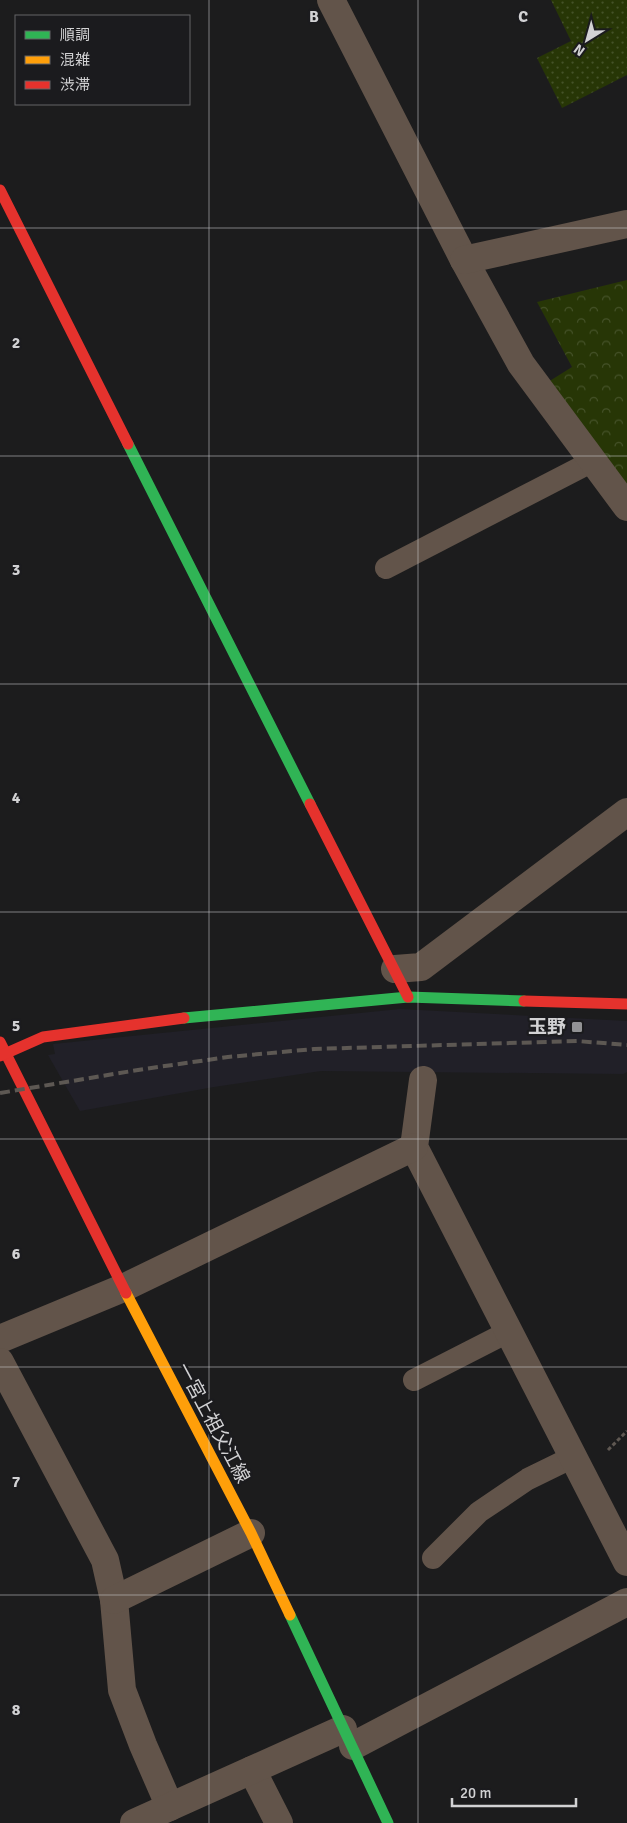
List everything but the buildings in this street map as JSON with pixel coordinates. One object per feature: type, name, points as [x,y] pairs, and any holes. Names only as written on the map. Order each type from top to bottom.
[{"type":"street","points":[[331,0],[464,260],[521,364],[627,507]]},
{"type":"street","points":[[0,190],[408,997]]},
{"type":"street","points":[[464,260],[627,224]]},
{"type":"street","points":[[395,970],[421,967],[627,812]]},
{"type":"street","points":[[3,1055],[43,1037],[138,1024],[311,1005],[408,997],[627,1004]]},
{"type":"street","name":"一宮上祖父江線","points":[[0,1042],[3,1055],[251,1533],[388,1823]]},
{"type":"street","points":[[423,1080],[414,1146],[573,1457],[620,1530],[627,1562]]},
{"type":"street","points":[[0,1339],[123,1288],[414,1146]]},
{"type":"street","points":[[0,1362],[105,1560],[114,1600],[122,1690],[143,1745],[170,1806]]},
{"type":"street","points":[[114,1600],[251,1533]]},
{"type":"street","points":[[134,1823],[252,1770],[348,1737],[627,1602]]},
{"type":"street","points":[[252,1770],[279,1823]]},
{"type":"lane","points":[[386,568],[593,462]]},
{"type":"lane","points":[[414,1380],[508,1332]]},
{"type":"lane","points":[[433,1558],[479,1512],[528,1479],[573,1457]]},
{"type":"shaded area","points":[[400,1009],[627,1021],[627,1072],[623,1074],[321,1071],[214,1087],[80,1111],[48,1055],[55,1054],[53,1044]]},
{"type":"green space","points":[[551,0],[627,0],[627,75],[562,108],[537,58],[571,41]]},
{"type":"green space","points":[[627,280],[627,485],[548,382],[572,367],[537,302]]},
{"type":"railway","points":[[0,1093],[228,1057],[314,1049],[577,1041],[627,1045]]},
{"type":"traffic: fast","points":[[128,444],[310,804]]},
{"type":"traffic: fast","points":[[184,1018],[408,997],[524,1001]]},
{"type":"traffic: fast","points":[[290,1615],[388,1823]]},
{"type":"traffic: slow","points":[[126,1293],[251,1533],[290,1615]]},
{"type":"traffic: jam","points":[[0,190],[128,444]]},
{"type":"traffic: jam","points":[[310,804],[408,997]]},
{"type":"traffic: jam","points":[[524,1001],[627,1004]]},
{"type":"traffic: jam","points":[[0,1056],[43,1037],[184,1018]]},
{"type":"traffic: jam","points":[[0,1042],[126,1293]]},
{"type":"place","name":"玉野","points":[[577,1027]]}]
